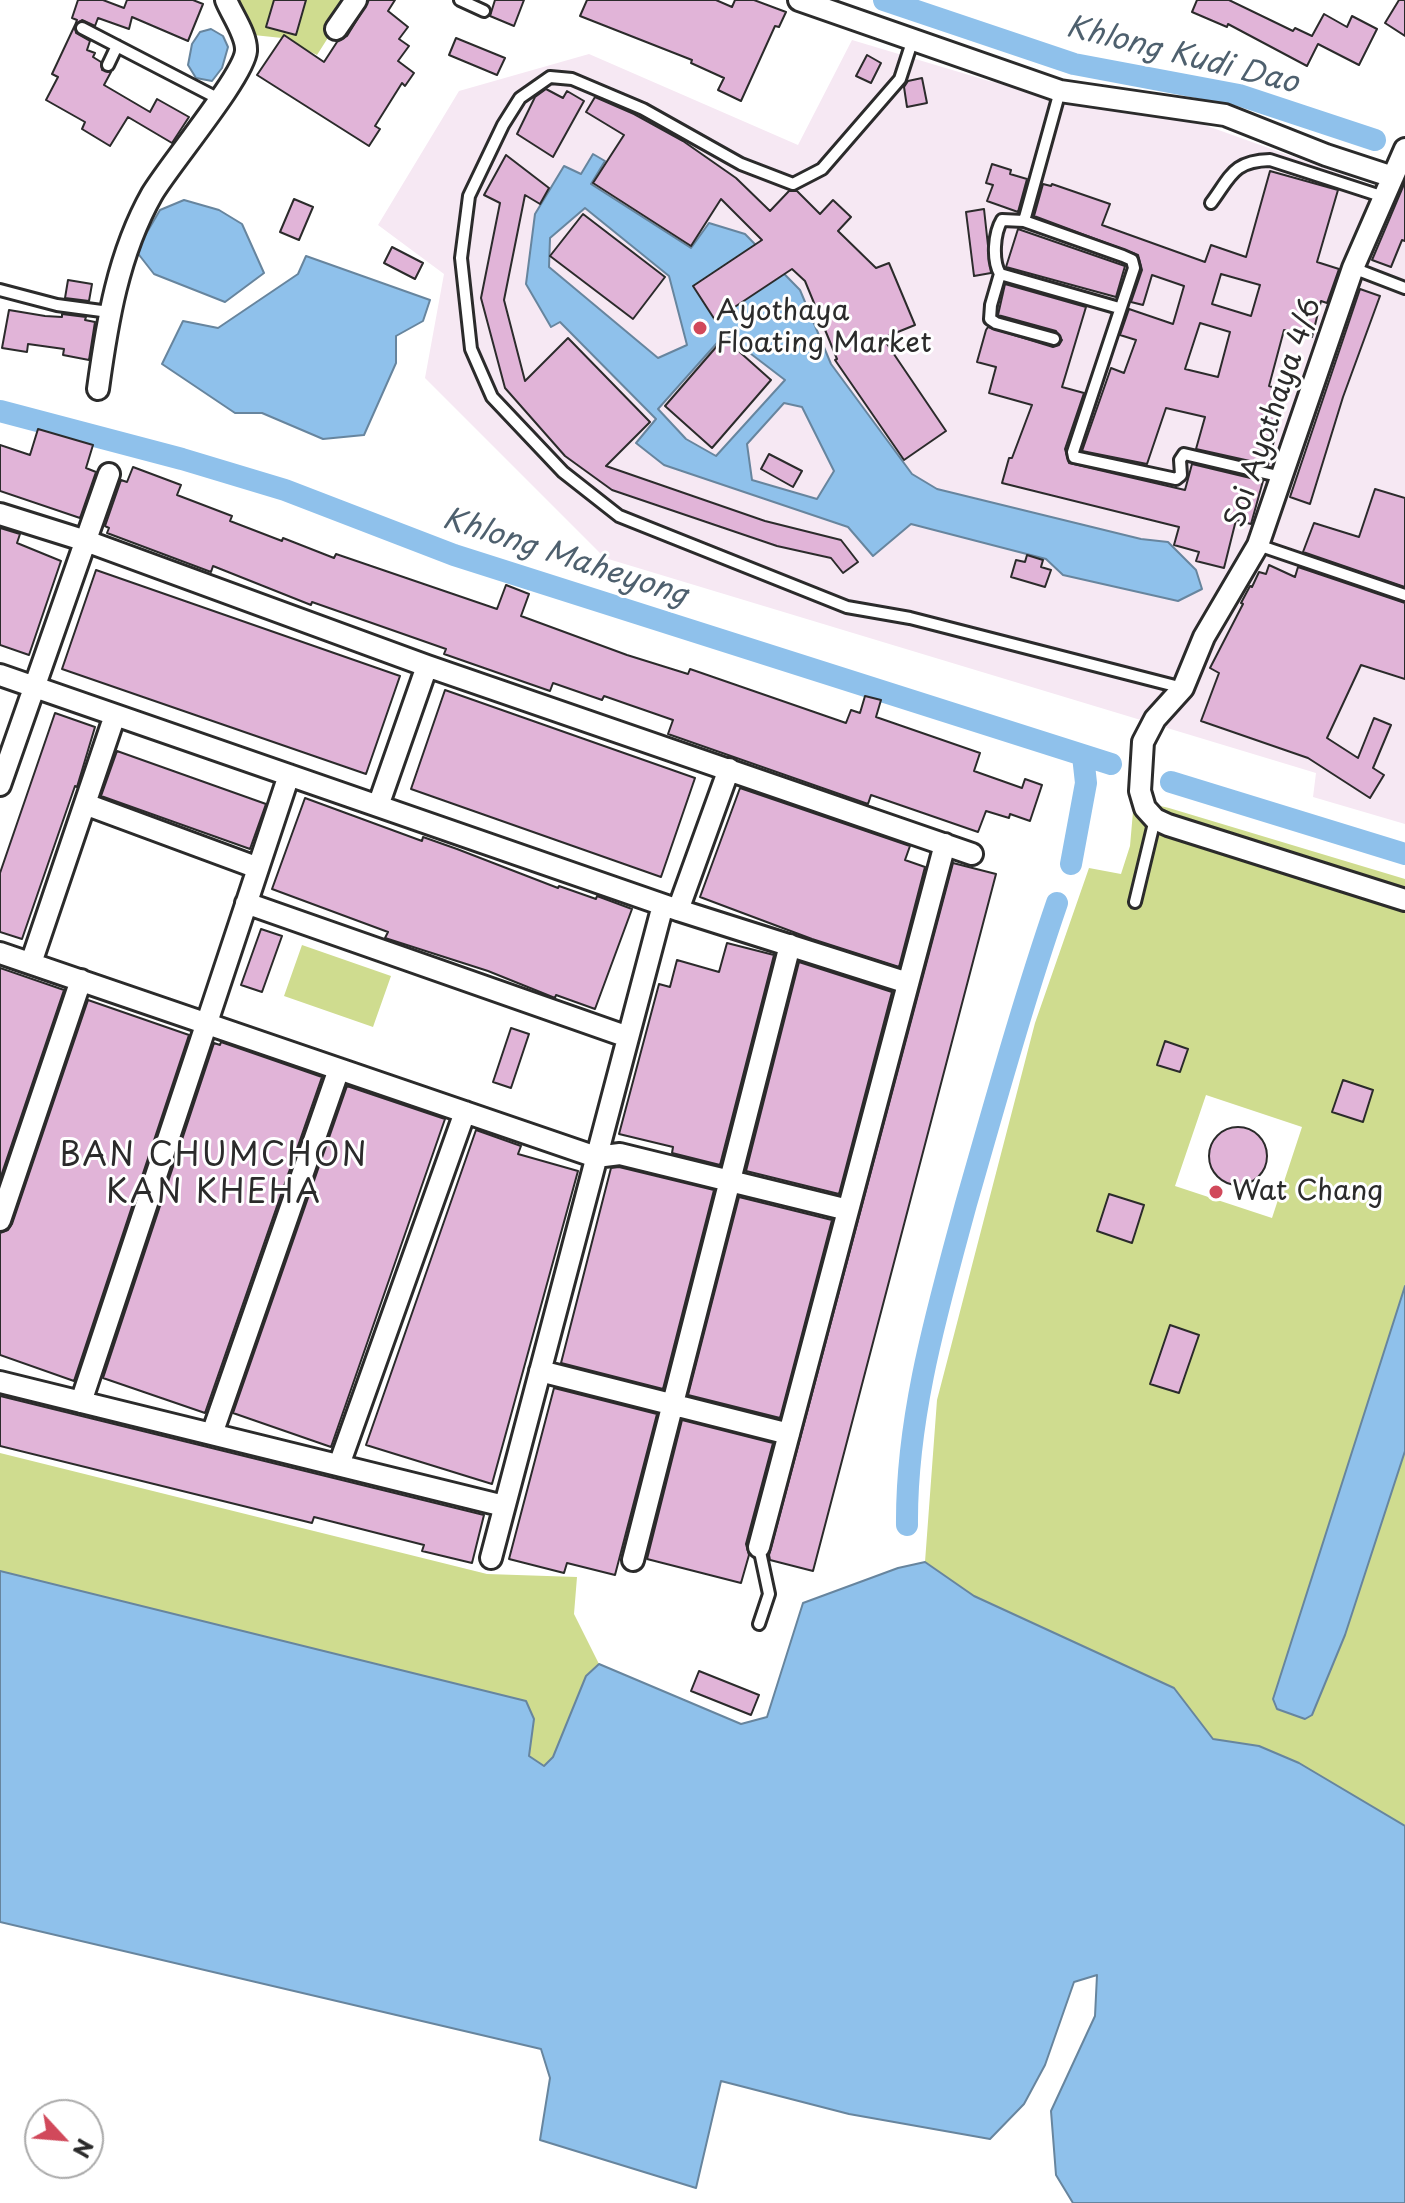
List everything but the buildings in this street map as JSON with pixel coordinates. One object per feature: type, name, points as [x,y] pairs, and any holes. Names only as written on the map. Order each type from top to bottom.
[{"type":"street","points":[[98,389],[109,312],[131,241],[150,197],[219,99],[241,65],[246,51],[226,0]]},
{"type":"street","points":[[336,29],[356,0]]},
{"type":"street","points":[[799,0],[1060,91],[1225,115],[1326,155],[1399,179]]},
{"type":"street","name":"Soi Ayothaya 4/6","points":[[1155,819],[1145,808],[1140,791],[1143,742],[1155,719],[1183,688],[1204,637],[1258,545],[1353,268],[1384,197],[1399,179],[1405,149]]},
{"type":"street","points":[[2,774],[109,474]]},
{"type":"street","points":[[0,514],[86,541],[427,666],[972,854]]},
{"type":"street","points":[[378,806],[427,666]]},
{"type":"street","points":[[0,675],[670,907],[908,983]]},
{"type":"street","points":[[31,963],[115,715]]},
{"type":"street","points":[[491,1558],[628,1037],[670,907],[729,769]]},
{"type":"street","points":[[81,1402],[289,775]]},
{"type":"street","points":[[85,804],[258,868]]},
{"type":"street","points":[[1155,819],[1405,900]]},
{"type":"street","points":[[759,1547],[945,844]]},
{"type":"street","points":[[246,903],[628,1037]]},
{"type":"street","points":[[633,1560],[790,945]]},
{"type":"street","points":[[0,953],[596,1157],[620,1154],[848,1210]]},
{"type":"street","points":[[0,1220],[81,980]]},
{"type":"street","points":[[212,1434],[339,1069]]},
{"type":"street","points":[[339,1465],[465,1112]]},
{"type":"street","points":[[540,1371],[789,1434]]},
{"type":"street","points":[[0,1382],[504,1506]]},
{"type":"lane","points":[[460,0],[484,11]]},
{"type":"lane","points":[[82,28],[219,99]]},
{"type":"lane","points":[[913,39],[900,79],[822,169],[793,184],[741,164],[643,109],[572,79],[550,77],[520,98],[503,125],[469,196],[461,258],[471,349],[492,397],[563,472],[619,516],[847,607],[910,618],[1183,688]]},
{"type":"lane","points":[[108,65],[117,46]]},
{"type":"lane","points":[[1024,221],[1060,91]]},
{"type":"lane","points":[[1211,203],[1236,169],[1251,160],[1270,160],[1384,197]]},
{"type":"lane","points":[[1054,339],[990,319],[1000,274],[996,266],[996,229],[1002,220],[1024,221],[1132,260],[1131,280],[1119,308],[1073,452],[1074,457],[1176,479],[1181,475],[1180,460],[1184,454],[1282,477]]},
{"type":"lane","points":[[1353,268],[1405,288]]},
{"type":"lane","points":[[1000,274],[1119,308]]},
{"type":"lane","points":[[0,290],[57,305],[109,312]]},
{"type":"lane","points":[[1258,545],[1405,595]]},
{"type":"lane","points":[[1135,902],[1155,819]]},
{"type":"lane","points":[[759,1547],[769,1594],[759,1624]]},
{"type":"shaded area","points":[[852,40],[989,81],[1199,123],[1397,194],[1405,180],[1405,824],[1313,797],[1316,773],[605,558],[425,378],[444,274],[378,225],[459,91],[589,54],[798,145]]},
{"type":"green space","points":[[228,0],[352,0],[317,55],[282,38],[244,34]]},
{"type":"green space","points":[[1134,800],[1405,879],[1405,1826],[1299,1763],[1259,1746],[1213,1739],[1174,1688],[974,1596],[925,1562],[937,1400],[1035,1023],[1089,868],[1121,874],[1130,846]],"holes":[[[1206,1095],[1302,1127],[1272,1218],[1175,1186]]]},
{"type":"green space","points":[[302,945],[391,976],[373,1027],[284,996]]},
{"type":"green space","points":[[0,1453],[487,1574],[577,1577],[574,1614],[599,1664],[586,1676],[553,1758],[544,1766],[529,1756],[534,1719],[526,1701],[0,1571]]},
{"type":"water","points":[[211,29],[223,36],[228,47],[222,68],[212,81],[196,78],[188,65],[192,44],[200,32]]},
{"type":"water","points":[[593,154],[605,161],[591,184],[691,248],[709,223],[745,234],[800,290],[831,364],[912,474],[937,489],[1141,539],[1168,542],[1196,570],[1202,589],[1178,601],[1063,575],[1046,559],[911,524],[873,556],[848,527],[664,465],[636,443],[656,419],[560,322],[551,327],[526,284],[535,214],[564,166],[581,174]],"holes":[[[585,208],[669,276],[687,345],[658,358],[549,267],[550,238]],[[725,334],[785,380],[716,456],[686,439],[658,409]],[[784,403],[802,407],[834,471],[817,499],[752,480],[747,444]]]},
{"type":"water","points":[[184,200],[219,210],[242,224],[264,273],[225,302],[154,274],[136,251],[160,210]]},
{"type":"water","points":[[306,256],[430,300],[423,321],[396,336],[396,363],[364,435],[323,439],[262,413],[235,413],[162,364],[183,321],[218,328],[298,274]]},
{"type":"water","points":[[1405,1286],[1405,1451],[1345,1635],[1312,1715],[1305,1719],[1277,1709],[1273,1699]]},
{"type":"water","points":[[925,1562],[974,1596],[1174,1688],[1213,1739],[1259,1746],[1299,1763],[1405,1826],[1405,2203],[1073,2203],[1056,2175],[1051,2111],[1095,2016],[1097,1975],[1074,1982],[1045,2065],[1024,2104],[990,2139],[849,2114],[721,2081],[696,2188],[540,2140],[550,2078],[541,2049],[0,1922],[0,1571],[526,1701],[534,1719],[529,1756],[544,1766],[553,1757],[586,1676],[599,1664],[741,1724],[767,1717],[803,1603],[898,1568]]},
{"type":"waterway","name":"Khlong Kudi Dao","points":[[884,0],[1074,64],[1239,95],[1375,140]]},
{"type":"waterway","name":"Khlong Maheyong","points":[[0,411],[285,490],[454,555],[1111,764]]},
{"type":"waterway","points":[[1071,864],[1086,783],[1083,756]]},
{"type":"waterway","name":"Khlong Maheyong","points":[[1171,782],[1405,854]]},
{"type":"waterway","points":[[907,1525],[912,1443],[935,1323],[999,1090],[1057,903]]},
{"type":"place","name":"Ayothaya Floating Market","points":[[700,328]]},
{"type":"place","name":"Wat Chang","points":[[1216,1192]]},
{"type":"district","name":"BAN CHUMCHON KAN KHEHA","points":[[214,1176]]}]
